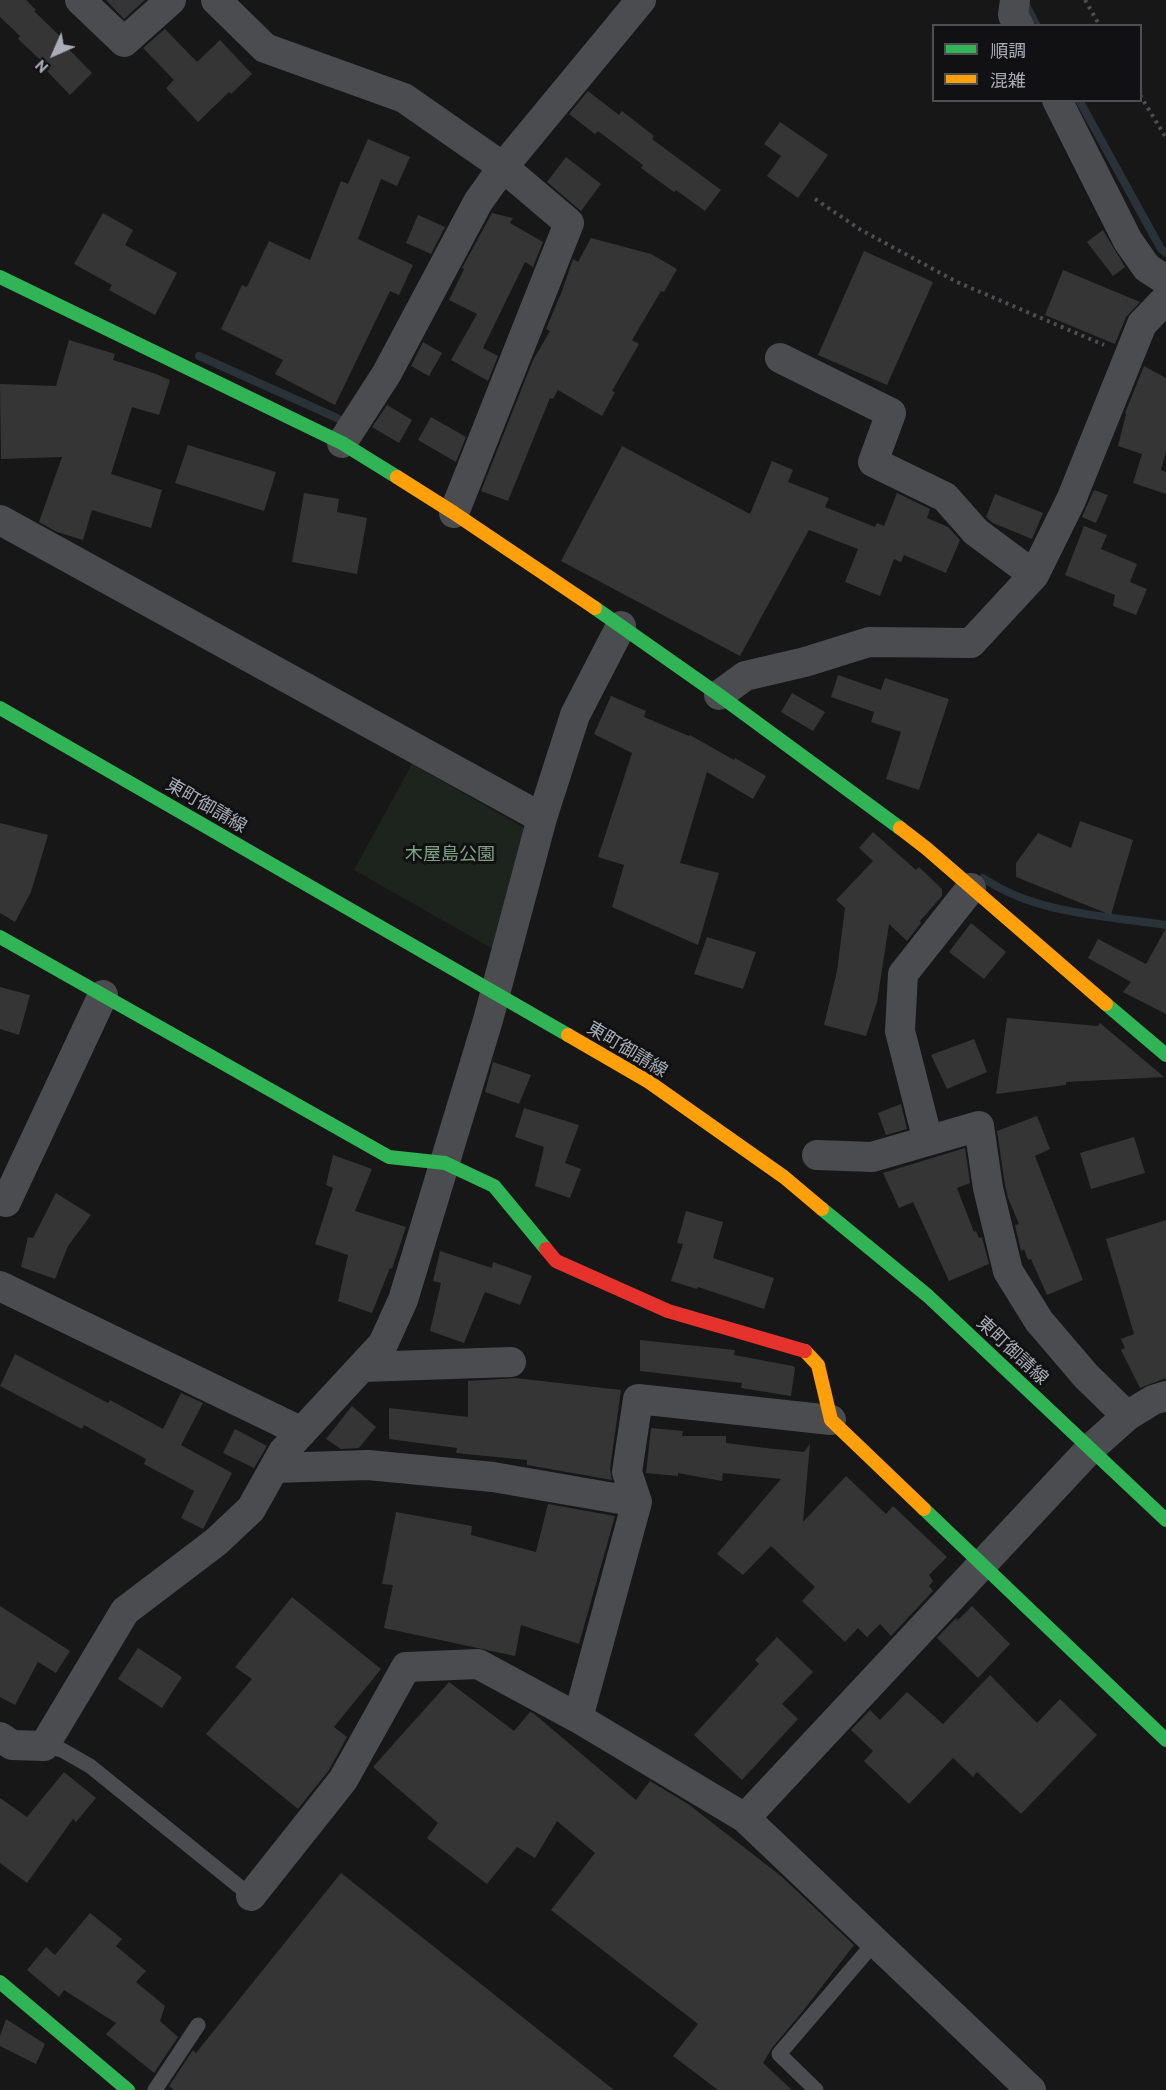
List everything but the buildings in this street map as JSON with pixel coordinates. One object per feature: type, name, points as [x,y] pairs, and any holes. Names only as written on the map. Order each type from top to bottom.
[{"type":"street","points":[[80,0],[124,42],[171,0]]},
{"type":"street","points":[[216,0],[265,48],[405,98],[502,167],[568,223],[454,513]]},
{"type":"street","points":[[342,443],[387,373],[478,202],[502,167],[641,0]]},
{"type":"street","points":[[1058,102],[1128,241],[1147,268],[1166,280]]},
{"type":"street","points":[[0,277],[342,443],[454,513],[621,626],[926,848],[1166,1055]]},
{"type":"street","points":[[718,695],[745,676],[805,662],[869,642],[971,643],[1034,575],[1071,500],[1142,324],[1166,299]]},
{"type":"street","points":[[780,358],[891,413],[873,462],[945,497],[976,532],[1034,575]]},
{"type":"street","points":[[0,520],[542,818]]},
{"type":"street","points":[[4,1749],[44,1746],[125,1611],[216,1542],[250,1509],[284,1452],[383,1344],[403,1300],[445,1163],[496,994],[542,818],[575,715],[621,626]]},
{"type":"street","name":"東町御請線","points":[[0,708],[649,1082],[784,1177],[928,1296],[1166,1520]]},
{"type":"street","points":[[928,1141],[900,1032],[903,974],[971,888]]},
{"type":"street","points":[[0,937],[389,1157],[445,1163],[494,1185],[556,1261],[668,1311],[803,1349],[818,1365],[831,1420],[1166,1740]]},
{"type":"street","points":[[0,1199],[6,1202],[103,995]]},
{"type":"street","points":[[817,1155],[872,1157],[979,1126],[988,1188],[1008,1271],[1039,1321],[1086,1376],[1127,1416]]},
{"type":"street","points":[[0,1286],[302,1432]]},
{"type":"street","points":[[362,1367],[511,1362]]},
{"type":"street","points":[[745,1818],[1090,1449],[1127,1416],[1153,1400],[1166,1396]]},
{"type":"street","points":[[578,1718],[637,1502],[627,1472],[638,1399],[831,1420]]},
{"type":"street","points":[[274,1468],[368,1465],[391,1467],[493,1477],[637,1502]]},
{"type":"street","points":[[251,1896],[343,1780],[406,1667],[478,1664],[578,1718],[745,1818],[1030,2090]]},
{"type":"street","points":[[0,1982],[128,2090]]},
{"type":"lane","points":[[44,1746],[62,1750],[90,1766],[251,1896]]},
{"type":"lane","points":[[816,2090],[779,2054],[875,1942]]},
{"type":"lane","points":[[155,2090],[198,2025]]},
{"type":"path","points":[[1084,0],[1099,24]]},
{"type":"path","points":[[1142,98],[1166,138]]},
{"type":"path","points":[[815,199],[861,230],[957,282],[1129,355]]},
{"type":"green space","name":"木屋島公園","points":[[412,764],[526,829],[493,949],[354,870]]},
{"type":"waterway","points":[[1025,3],[1036,24]]},
{"type":"waterway","points":[[1080,102],[1161,249],[1166,253]]},
{"type":"waterway","points":[[199,356],[346,424]]},
{"type":"waterway","points":[[983,878],[1004,890],[1048,906],[1095,916],[1166,925]]},
{"type":"traffic: fast","points":[[0,277],[342,443],[397,477]]},
{"type":"traffic: fast","points":[[595,608],[719,695],[900,828]]},
{"type":"traffic: fast","points":[[0,708],[568,1035]]},
{"type":"traffic: fast","points":[[0,937],[389,1157],[445,1163],[494,1186],[546,1249]]},
{"type":"traffic: fast","points":[[1106,1004],[1166,1055]]},
{"type":"traffic: fast","points":[[822,1209],[928,1296],[1166,1520]]},
{"type":"traffic: fast","points":[[924,1509],[1166,1740]]},
{"type":"traffic: fast","points":[[0,1982],[128,2090]]},
{"type":"traffic: slow","points":[[397,477],[595,608]]},
{"type":"traffic: slow","points":[[900,828],[1106,1004]]},
{"type":"traffic: slow","points":[[568,1035],[649,1082],[784,1177],[822,1209]]},
{"type":"traffic: slow","points":[[805,1351],[818,1365],[831,1420],[924,1509]]},
{"type":"traffic: jam","points":[[546,1249],[556,1261],[668,1311],[805,1351]]}]
